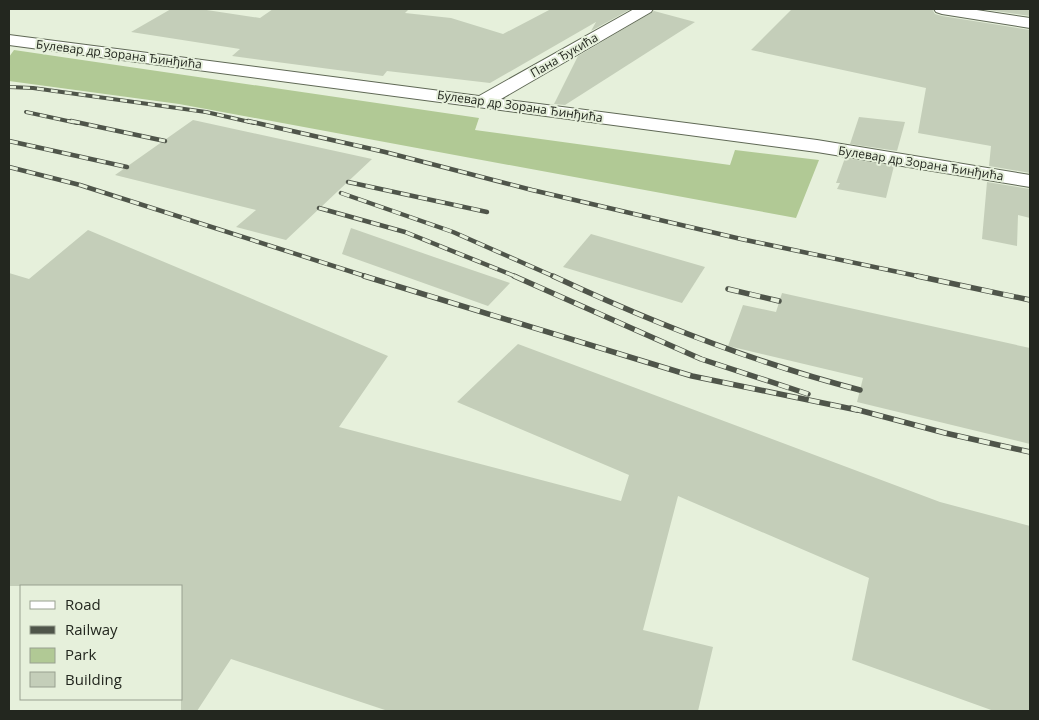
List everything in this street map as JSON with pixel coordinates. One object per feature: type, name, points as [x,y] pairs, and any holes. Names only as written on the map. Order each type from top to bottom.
[{"type":"street","name":"Пана Ђукића","points":[[484,101],[644,9]]},
{"type":"street","points":[[942,9],[1030,23]]},
{"type":"street","name":"Булевар др Зорана Ђинђића","points":[[9,40],[835,148],[1030,181]]},
{"type":"green space","points":[[14,50],[479,118],[475,130],[730,165],[735,150],[819,160],[796,218],[179,104],[9,81],[9,57]]},
{"type":"building","points":[[171,9],[200,9],[260,18],[273,9],[409,9],[405,13],[451,18],[503,34],[551,9],[631,9],[591,31],[596,22],[490,83],[387,71],[383,76],[232,56],[240,49],[131,32]]},
{"type":"building","points":[[792,9],[932,9],[935,14],[942,16],[1030,30],[1030,173],[989,166],[991,146],[918,133],[926,88],[751,50]]},
{"type":"building","points":[[981,9],[1030,9],[1030,16]]},
{"type":"building","points":[[654,11],[695,22],[565,105],[554,104],[578,56]]},
{"type":"building","points":[[859,117],[905,122],[897,151],[850,144]]},
{"type":"building","points":[[193,120],[372,159],[286,240],[236,227],[256,210],[115,175]]},
{"type":"building","points":[[845,158],[894,166],[886,198],[837,189],[840,183],[836,183]]},
{"type":"building","points":[[987,182],[1030,189],[1030,218],[1018,215],[1017,246],[982,239]]},
{"type":"building","points":[[351,228],[510,283],[488,306],[342,254]]},
{"type":"building","points":[[88,230],[388,356],[339,427],[621,501],[629,475],[457,402],[518,344],[940,502],[1030,526],[1030,711],[994,711],[852,660],[869,578],[678,496],[643,630],[713,647],[698,711],[388,711],[231,659],[197,711],[181,711],[182,585],[9,586],[9,273],[29,279]]},
{"type":"building","points":[[591,234],[705,267],[682,303],[563,267]]},
{"type":"building","points":[[782,293],[1030,348],[1030,444],[857,402],[863,378],[728,346],[743,305],[776,312]]},
{"type":"railway","points":[[9,87],[33,88],[206,112],[254,123]]},
{"type":"railway","points":[[26,112],[77,123]]},
{"type":"railway","points":[[71,121],[165,141]]},
{"type":"railway","points":[[248,121],[385,152],[532,190],[741,239],[922,277]]},
{"type":"railway","points":[[9,141],[127,167]]},
{"type":"railway","points":[[9,167],[80,185],[368,277]]},
{"type":"railway","points":[[348,182],[487,212]]},
{"type":"railway","points":[[341,193],[453,232],[555,277]]},
{"type":"railway","points":[[319,208],[405,232],[517,277]]},
{"type":"railway","points":[[364,276],[692,376],[857,410]]},
{"type":"railway","points":[[514,276],[701,359],[808,394]]},
{"type":"railway","points":[[553,276],[628,310],[704,340],[781,367],[860,390]]},
{"type":"railway","points":[[917,276],[1030,300]]},
{"type":"railway","points":[[728,289],[779,301]]},
{"type":"railway","points":[[851,408],[945,433],[1030,452]]}]
